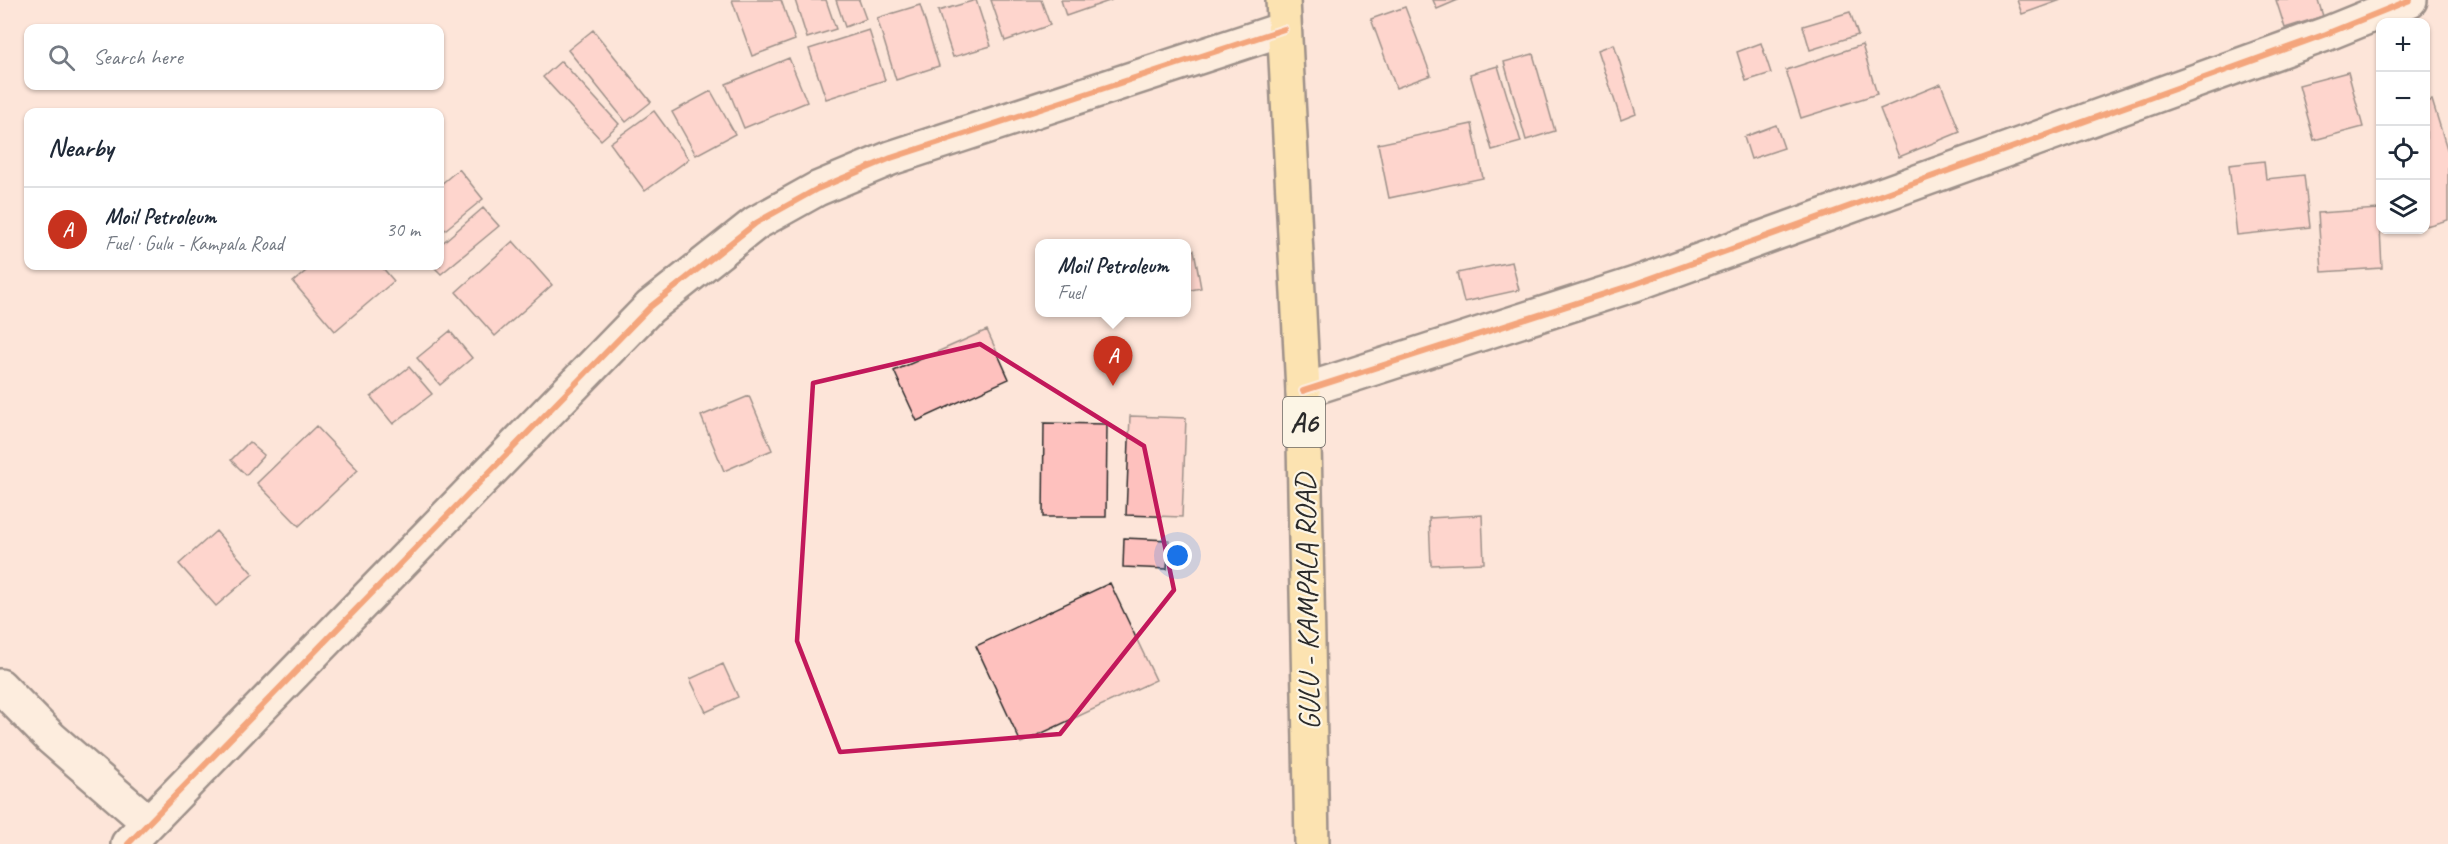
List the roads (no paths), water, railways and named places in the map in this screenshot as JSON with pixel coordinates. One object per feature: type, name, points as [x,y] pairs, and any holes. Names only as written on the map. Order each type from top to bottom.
[{"type":"main road","name":"GULU - KAMPALA ROAD","points":[[1284,14],[1303,392],[1312,844]]},
{"type":"street","points":[[1303,392],[1635,284],[2326,34],[2410,0]]},
{"type":"street","points":[[0,686],[138,833],[650,307],[756,223],[817,189],[891,158],[1284,14]]},
{"type":"place","name":"Moil Petroleum","points":[[1113,386]]}]
